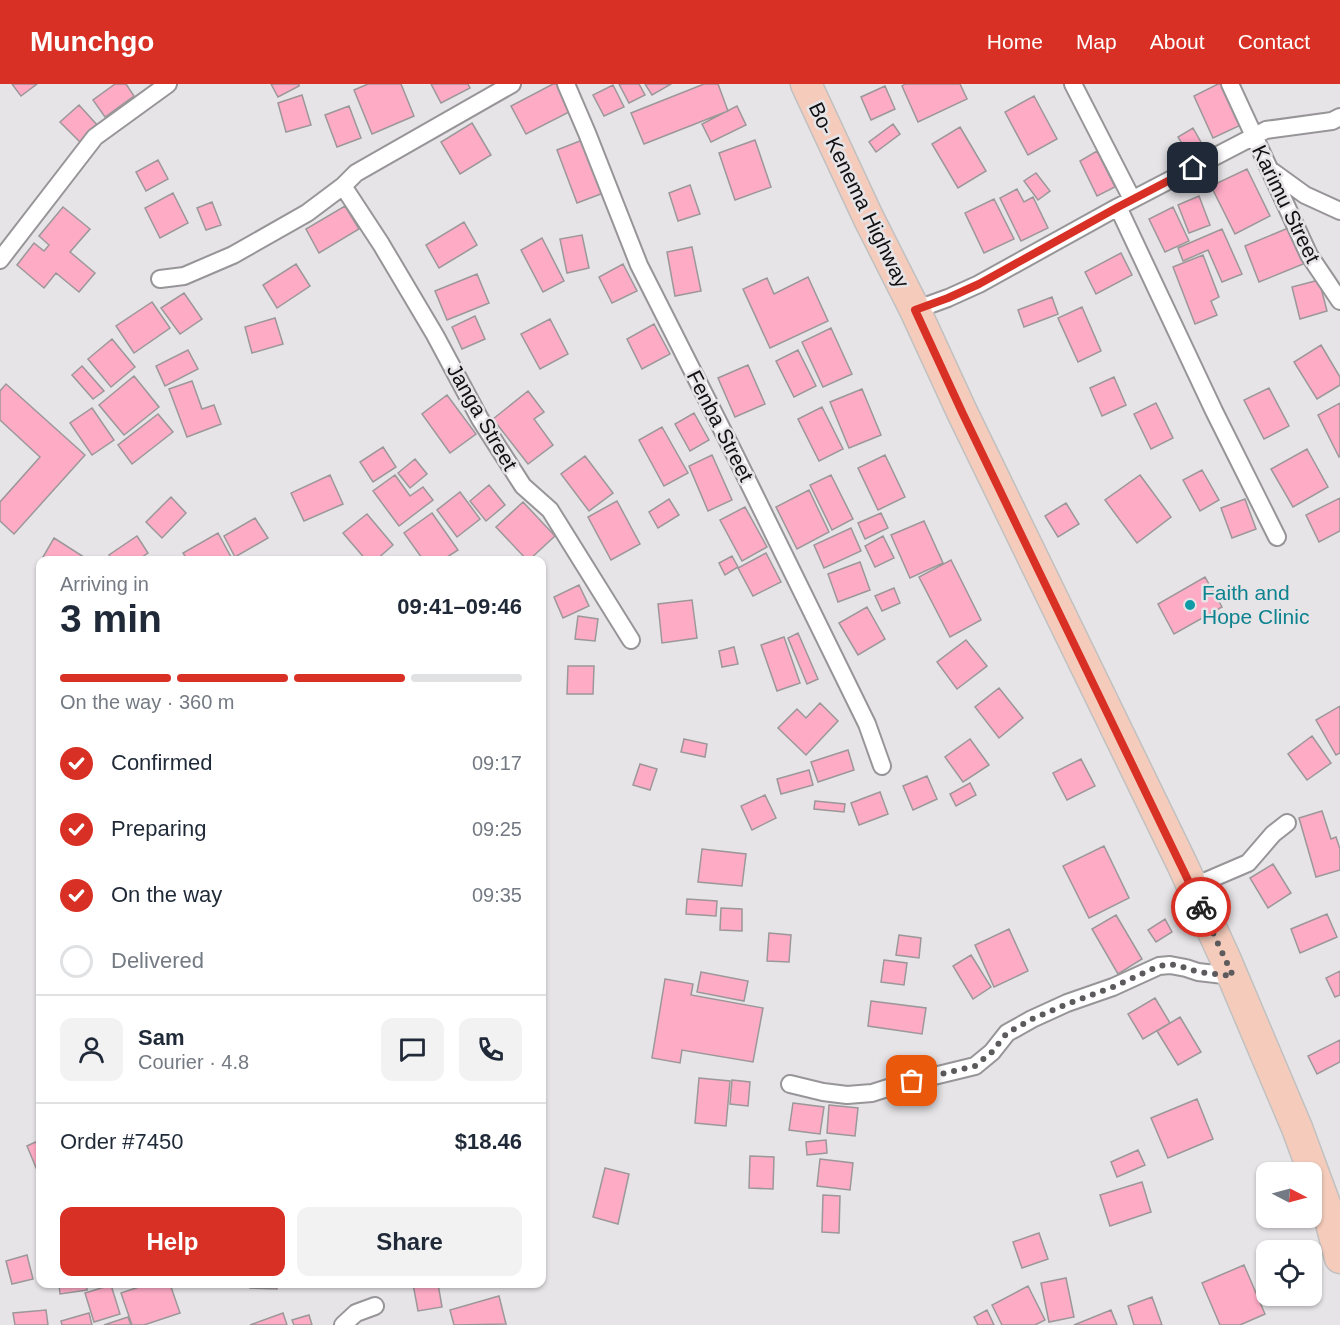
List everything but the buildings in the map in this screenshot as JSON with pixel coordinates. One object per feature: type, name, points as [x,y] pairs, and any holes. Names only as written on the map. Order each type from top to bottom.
[{"type":"highway","name":"Bo- Kenema Highway","points":[[806,84],[868,218],[915,310],[1233,976],[1297,1128],[1328,1212],[1340,1258]]},
{"type":"street","points":[[0,260],[95,137],[168,84]]},
{"type":"street","points":[[160,279],[184,276],[242,250],[308,213],[356,173],[512,84]]},
{"type":"street","name":"Fenba Street","points":[[566,84],[639,265],[867,724],[882,766]]},
{"type":"street","points":[[1073,84],[1214,411],[1277,537]]},
{"type":"street","name":"Karimu Street","points":[[1230,84],[1309,255],[1340,301]]},
{"type":"street","points":[[915,310],[979,284],[1125,203],[1266,130],[1332,121],[1340,117]]},
{"type":"street","points":[[1267,167],[1305,195],[1340,212]]},
{"type":"street","name":"Janga Street","points":[[343,186],[381,244],[435,335],[480,419],[523,486],[550,510],[631,640]]},
{"type":"street","points":[[1192,887],[1248,863],[1273,834],[1287,823]]},
{"type":"street","points":[[790,1084],[847,1095],[872,1093],[975,1066],[992,1052],[1007,1033],[1032,1019],[1159,966],[1170,964],[1198,972],[1233,976]]},
{"type":"street","points":[[343,1325],[356,1313],[375,1306]]},
{"type":"way so far","points":[[912,1081],[975,1066],[992,1052],[1007,1033],[1032,1019],[1159,966],[1170,964],[1198,972],[1233,976],[1201,907]]},
{"type":"place","name":"Faith and Hope Clinic","points":[[1190,605]]},
{"type":"route","points":[[1193,168],[979,284],[915,310],[1201,907]]}]
